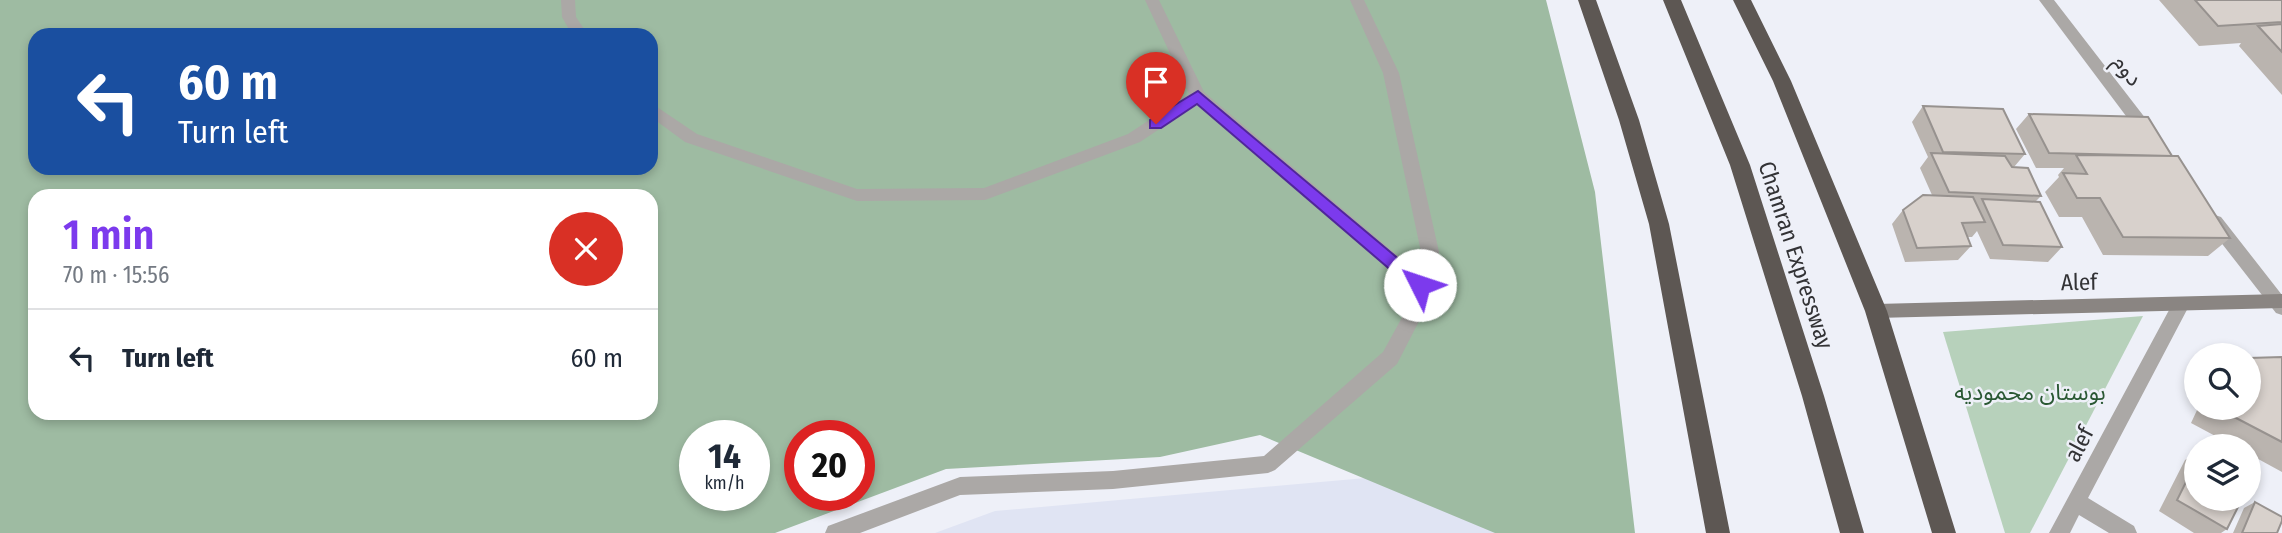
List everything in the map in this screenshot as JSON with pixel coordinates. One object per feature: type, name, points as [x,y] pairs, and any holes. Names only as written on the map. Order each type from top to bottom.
[{"type":"highway","points":[[1587,0],[1629,120],[1659,224],[1705,453],[1718,533]]},
{"type":"highway","name":"Chamran Expressway","points":[[1672,0],[1740,165],[1813,396],[1852,533]]},
{"type":"highway","points":[[1742,0],[1782,81],[1876,311],[1944,533]]},
{"type":"main road","name":"Alef","points":[[1876,311],[2280,303]]},
{"type":"street","points":[[568,0],[569,17],[576,28]]},
{"type":"street","points":[[835,533],[960,486],[1113,480],[1268,464],[1390,358],[1426,290],[1198,96],[1152,0]]},
{"type":"street","points":[[1357,0],[1391,73],[1411,163],[1430,252],[1420,285]]},
{"type":"street","name":"دوم","points":[[2046,0],[2161,151]]},
{"type":"street","points":[[658,114],[691,138],[857,195],[985,194],[1134,138],[1198,96]]},
{"type":"street","points":[[2202,204],[2280,303]]},
{"type":"street","name":"alef","points":[[2059,533],[2181,304]]},
{"type":"street","points":[[2076,502],[2127,533]]},
{"type":"shaded area","points":[[1602,457],[1614,533],[935,533],[995,511]]},
{"type":"green space","points":[[0,0],[1546,0],[1595,192],[1635,533],[1495,533],[1260,435],[1160,457],[946,469],[875,496],[875,420],[784,420],[784,511],[834,511],[775,533],[0,533]]},
{"type":"green space","name":"بوستان محمودیه","points":[[2143,316],[2030,533],[2005,533],[1943,332]]},
{"type":"building","points":[[2195,0],[2282,0],[2282,22],[2218,26]]},
{"type":"building","points":[[2282,24],[2282,52],[2258,26]]},
{"type":"building","points":[[1923,106],[2003,109],[2025,154],[1943,152]]},
{"type":"building","points":[[2029,114],[2148,117],[2172,156],[2049,153]]},
{"type":"building","points":[[1931,153],[2005,156],[2012,167],[2028,168],[2041,196],[1949,192]]},
{"type":"building","points":[[2076,155],[2178,156],[2230,238],[2123,237],[2100,198],[2077,198],[2063,173],[2087,174]]},
{"type":"building","points":[[1923,195],[1973,197],[1985,222],[1962,223],[1971,246],[1917,248],[1903,210]]},
{"type":"building","points":[[1982,199],[2040,202],[2062,247],[2003,245]]},
{"type":"building","points":[[2282,357],[2282,442],[2240,420],[2261,420],[2261,358]]},
{"type":"building","points":[[2184,486],[2184,504],[2177,500]]},
{"type":"building","points":[[2261,505],[2282,517],[2277,533],[2242,533],[2251,511],[2261,511]]},
{"type":"building","points":[[2196,511],[2236,511],[2227,529]]},
{"type":"route","points":[[1156,124],[1198,96],[1420,285]]}]
